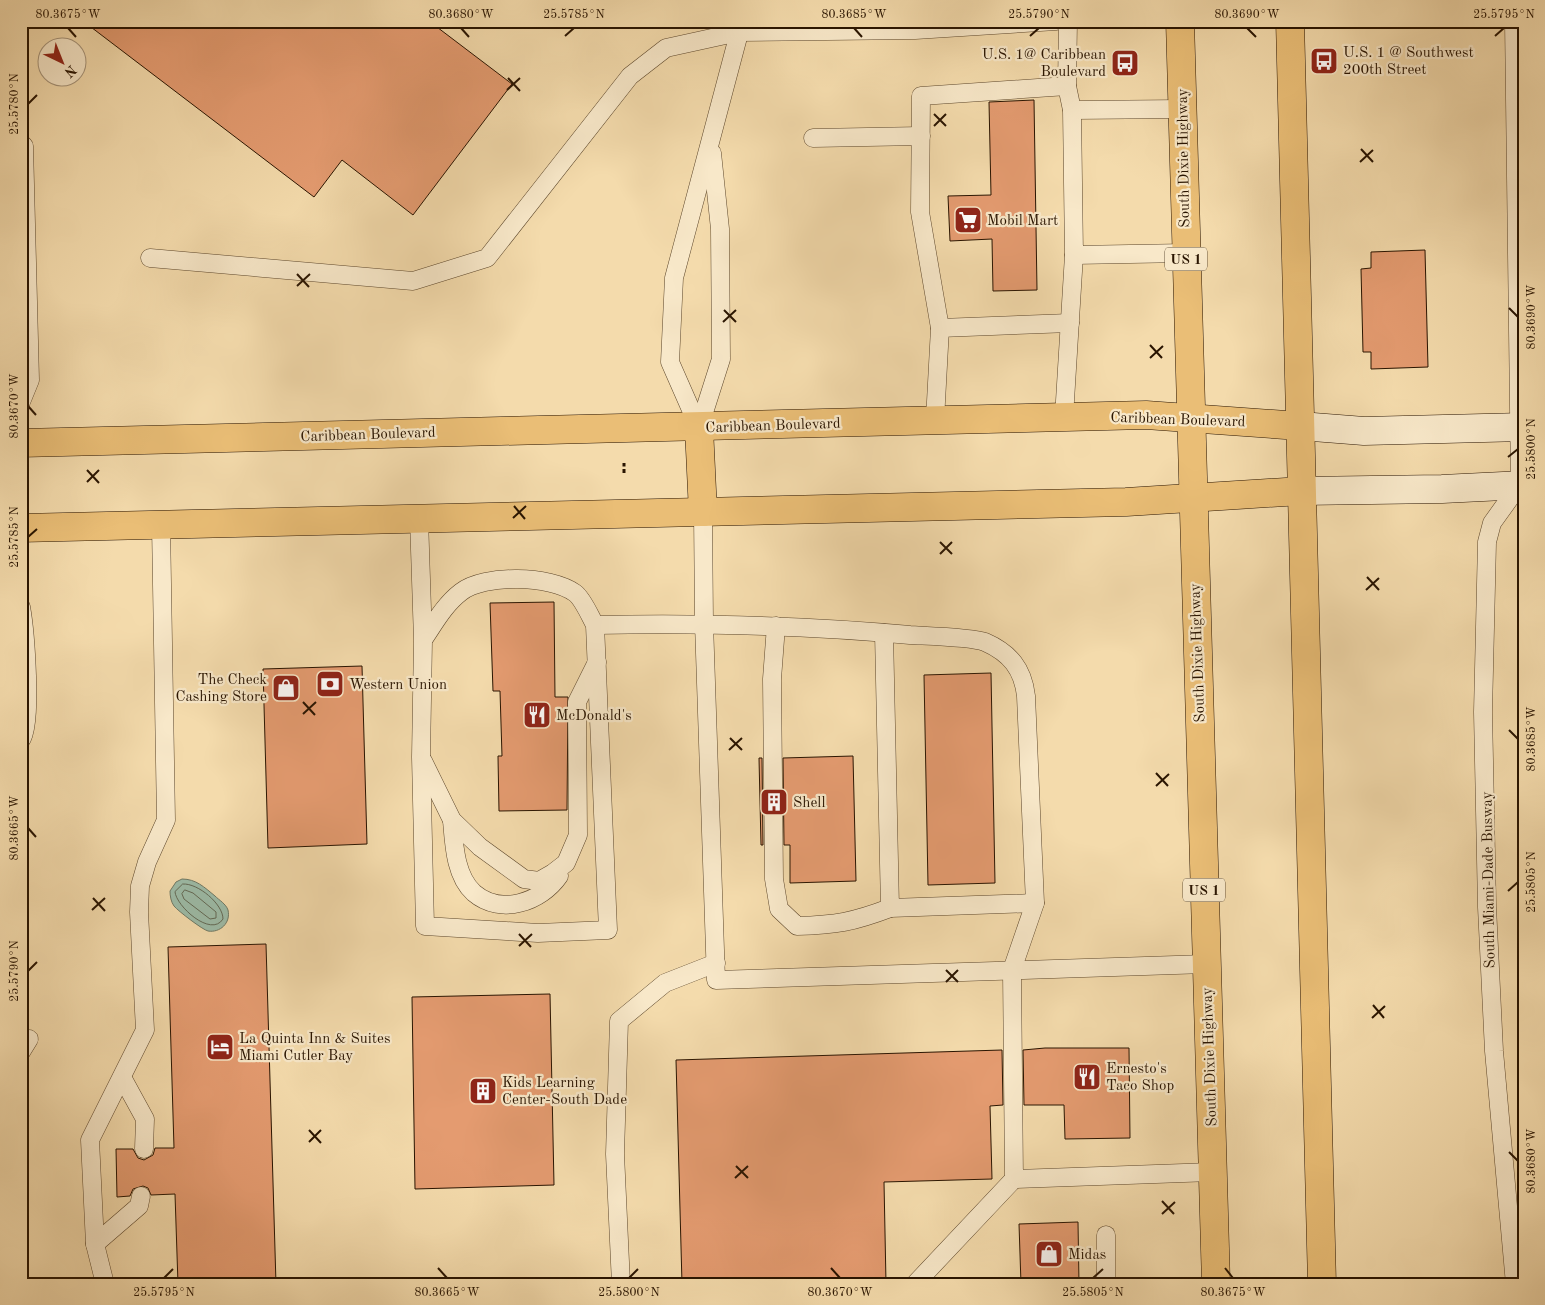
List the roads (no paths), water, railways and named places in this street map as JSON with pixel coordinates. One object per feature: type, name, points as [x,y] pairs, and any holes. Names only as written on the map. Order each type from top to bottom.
[{"type":"main road","name":"South Dixie Highway","points":[[1180,21],[1216,1284]]},
{"type":"main road","points":[[1290,21],[1322,1284]]},
{"type":"main road","name":"Caribbean Boulevard","points":[[21,443],[698,428],[1064,417],[1190,417],[1300,426]]},
{"type":"main road","points":[[698,428],[703,512]]},
{"type":"main road","points":[[21,528],[1126,502],[1301,491]]},
{"type":"street","name":"Caribbean Boulevard","points":[[1300,426],[1364,431],[1521,427]]},
{"type":"street","points":[[1301,491],[1442,490],[1522,487]]},
{"type":"lane","points":[[150,258],[413,281],[487,258],[630,76],[666,48],[740,26],[838,26],[915,30],[1056,21]]},
{"type":"lane","points":[[1064,417],[1074,255],[1072,110],[1068,86],[1068,21]]},
{"type":"lane","points":[[1514,21],[1522,487]]},
{"type":"lane","points":[[698,428],[670,362],[674,278],[711,143],[740,26]]},
{"type":"lane","points":[[935,420],[940,328],[920,212],[921,96],[1068,86]]},
{"type":"lane","points":[[1072,110],[1182,108]]},
{"type":"lane","points":[[813,138],[921,136]]},
{"type":"lane","points":[[21,143],[24,146],[30,380],[21,402]]},
{"type":"lane","points":[[698,428],[721,359],[720,229],[711,143]]},
{"type":"lane","points":[[1074,255],[1186,253]]},
{"type":"lane","points":[[940,328],[1070,323]]},
{"type":"lane","name":"South Miami-Dade Busway","points":[[1514,1284],[1494,1051],[1487,908],[1483,712],[1487,542],[1492,523],[1522,487]]},
{"type":"lane","points":[[703,512],[704,623],[716,980],[1206,964]]},
{"type":"lane","points":[[419,519],[423,640],[421,756],[425,926],[538,933],[608,930],[595,625],[576,593],[552,584],[528,580],[502,580],[477,583],[461,592],[448,604],[423,640]]},
{"type":"lane","points":[[105,1284],[95,1244],[90,1140],[145,1030],[139,912],[140,886],[147,862],[166,820],[161,525]]},
{"type":"lane","points":[[21,607],[25,630],[27,723],[21,740]]},
{"type":"lane","points":[[595,625],[704,623],[884,632],[983,641],[999,649],[1014,661],[1024,678],[1035,903],[1012,970],[1014,1179],[915,1284]]},
{"type":"lane","points":[[776,626],[772,679],[774,879],[779,909],[797,926],[834,925],[858,920],[890,908],[1035,903]]},
{"type":"lane","points":[[884,632],[890,908]]},
{"type":"lane","points":[[421,756],[452,820],[456,858],[464,878],[474,893],[491,901],[510,905],[536,897],[559,878],[578,835],[578,702],[597,662]]},
{"type":"lane","points":[[452,820],[480,846],[524,879],[539,881],[566,863]]},
{"type":"lane","points":[[621,1284],[615,1154],[619,1021],[665,983],[716,963]]},
{"type":"lane","points":[[122,1077],[145,1120],[144,1149]]},
{"type":"lane","points":[[1014,1179],[1212,1172]]},
{"type":"lane","points":[[95,1244],[139,1206],[141,1196]]},
{"type":"lane","points":[[1106,1235],[1106,1284]]},
{"type":"water","points":[[182,879],[192,880],[200,884],[224,904],[228,910],[228,919],[224,926],[217,930],[208,931],[174,906],[170,891],[176,882]]},
{"type":"place","name":"U.S. 1 @ Southwest 200th Street","points":[[1324,61]]},
{"type":"place","name":"U.S. 1@ Caribbean Boulevard","points":[[1125,63]]},
{"type":"place","name":"Mobil Mart","points":[[968,220]]},
{"type":"place","name":"Western Union","points":[[330,684]]},
{"type":"place","name":"The Check Cashing Store","points":[[286,688]]},
{"type":"place","name":"McDonald's","points":[[537,715]]},
{"type":"place","name":"Shell","points":[[774,802]]},
{"type":"place","name":"La Quinta Inn & Suites Miami Cutler Bay","points":[[220,1047]]},
{"type":"place","name":"Ernesto's Taco Shop","points":[[1087,1077]]},
{"type":"place","name":"Kids Learning Center-South Dade","points":[[483,1091]]},
{"type":"place","name":"Midas","points":[[1049,1254]]}]
